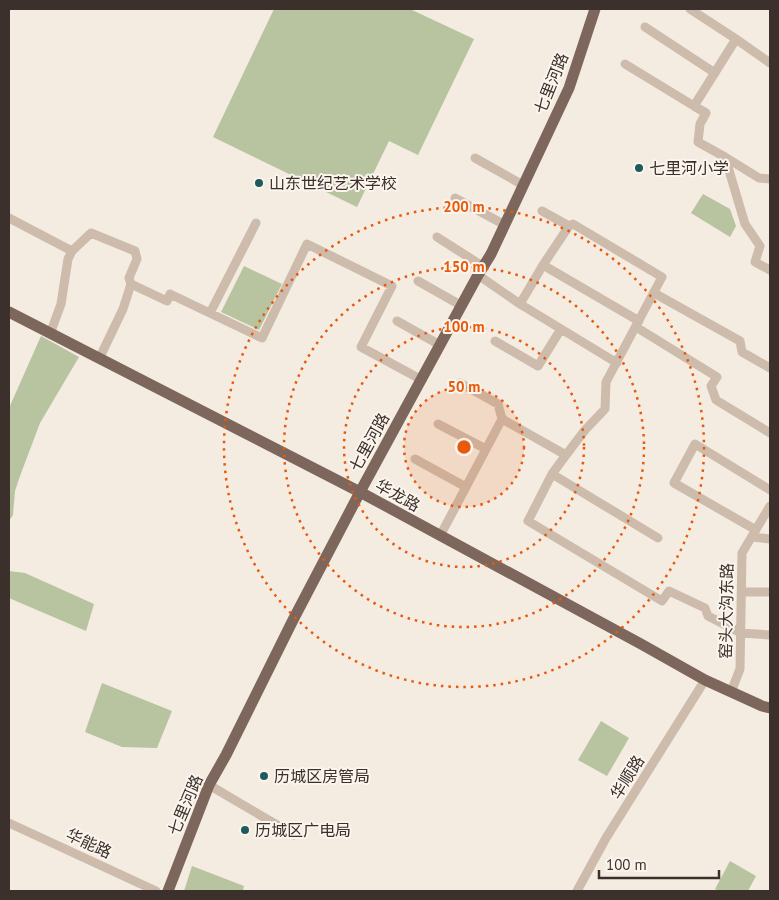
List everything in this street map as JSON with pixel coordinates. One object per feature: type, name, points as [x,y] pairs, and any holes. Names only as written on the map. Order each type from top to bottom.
[{"type":"main road","name":"七里河路","points":[[168,891],[210,785],[293,620],[505,225],[569,88],[595,9]]},
{"type":"main road","name":"华龙路","points":[[9,312],[360,492],[705,680],[770,708]]},
{"type":"street","points":[[690,9],[736,38],[770,63]]},
{"type":"street","points":[[645,27],[715,72]]},
{"type":"street","points":[[694,106],[736,38]]},
{"type":"street","points":[[625,64],[706,114],[700,124],[698,142],[725,156],[759,178],[770,179]]},
{"type":"street","points":[[725,156],[745,224],[760,246],[755,262],[770,270]]},
{"type":"street","points":[[475,158],[523,185]]},
{"type":"street","points":[[455,198],[505,225]]},
{"type":"street","points":[[542,211],[569,226],[573,224],[662,277],[606,382],[605,410],[585,430],[552,474],[528,521],[662,601],[669,590],[705,608],[708,616],[741,633],[770,635]]},
{"type":"street","points":[[9,218],[72,250]]},
{"type":"street","points":[[210,313],[256,222]]},
{"type":"street","points":[[520,304],[569,226]]},
{"type":"street","points":[[50,334],[61,304],[66,266],[72,250],[91,233],[135,251],[137,259],[129,278],[131,284],[123,310],[99,358]]},
{"type":"street","points":[[437,237],[520,304],[617,363]]},
{"type":"street","points":[[131,284],[167,301],[170,294],[262,338],[307,244],[392,286],[361,347],[422,380]]},
{"type":"street","points":[[543,265],[717,377],[712,386],[716,400],[770,433]]},
{"type":"street","points":[[418,281],[462,306]]},
{"type":"street","points":[[654,293],[740,340],[742,352],[770,368]]},
{"type":"street","points":[[398,320],[440,345]]},
{"type":"street","points":[[495,341],[538,366],[561,329]]},
{"type":"street","points":[[440,536],[502,419],[498,404],[460,383]]},
{"type":"street","points":[[502,419],[566,455]]},
{"type":"street","points":[[438,424],[486,449]]},
{"type":"street","points":[[770,490],[695,444],[674,483],[754,533],[770,539]]},
{"type":"street","points":[[415,459],[466,487]]},
{"type":"street","points":[[552,474],[658,538]]},
{"type":"street","name":"窑头大沟东路","points":[[732,692],[740,668],[742,553],[770,506]]},
{"type":"street","points":[[742,592],[770,592]]},
{"type":"street","name":"华顺路","points":[[577,891],[606,838],[705,680]]},
{"type":"street","points":[[210,785],[294,835]]},
{"type":"street","name":"华能路","points":[[9,823],[156,891]]},
{"type":"green space","points":[[274,9],[410,9],[474,39],[418,155],[389,141],[357,207],[213,137]]},
{"type":"green space","points":[[703,194],[730,209],[736,226],[730,237],[691,213]]},
{"type":"green space","points":[[244,266],[282,284],[259,330],[221,312]]},
{"type":"green space","points":[[41,336],[79,357],[40,423],[15,491],[13,515],[9,521],[9,408]]},
{"type":"green space","points":[[9,571],[25,573],[94,604],[86,631],[9,598]]},
{"type":"green space","points":[[102,683],[172,711],[157,748],[122,747],[85,732]]},
{"type":"green space","points":[[601,721],[629,738],[607,776],[578,760]]},
{"type":"green space","points":[[730,861],[756,876],[748,891],[719,891],[715,889]]},
{"type":"green space","points":[[192,866],[244,886],[243,891],[184,891]]},
{"type":"place","name":"七里河小学","points":[[639,168]]},
{"type":"place","name":"山东世纪艺术学校","points":[[259,183]]},
{"type":"place","name":"历城区房管局","points":[[264,776]]},
{"type":"place","name":"历城区广电局","points":[[245,830]]}]
